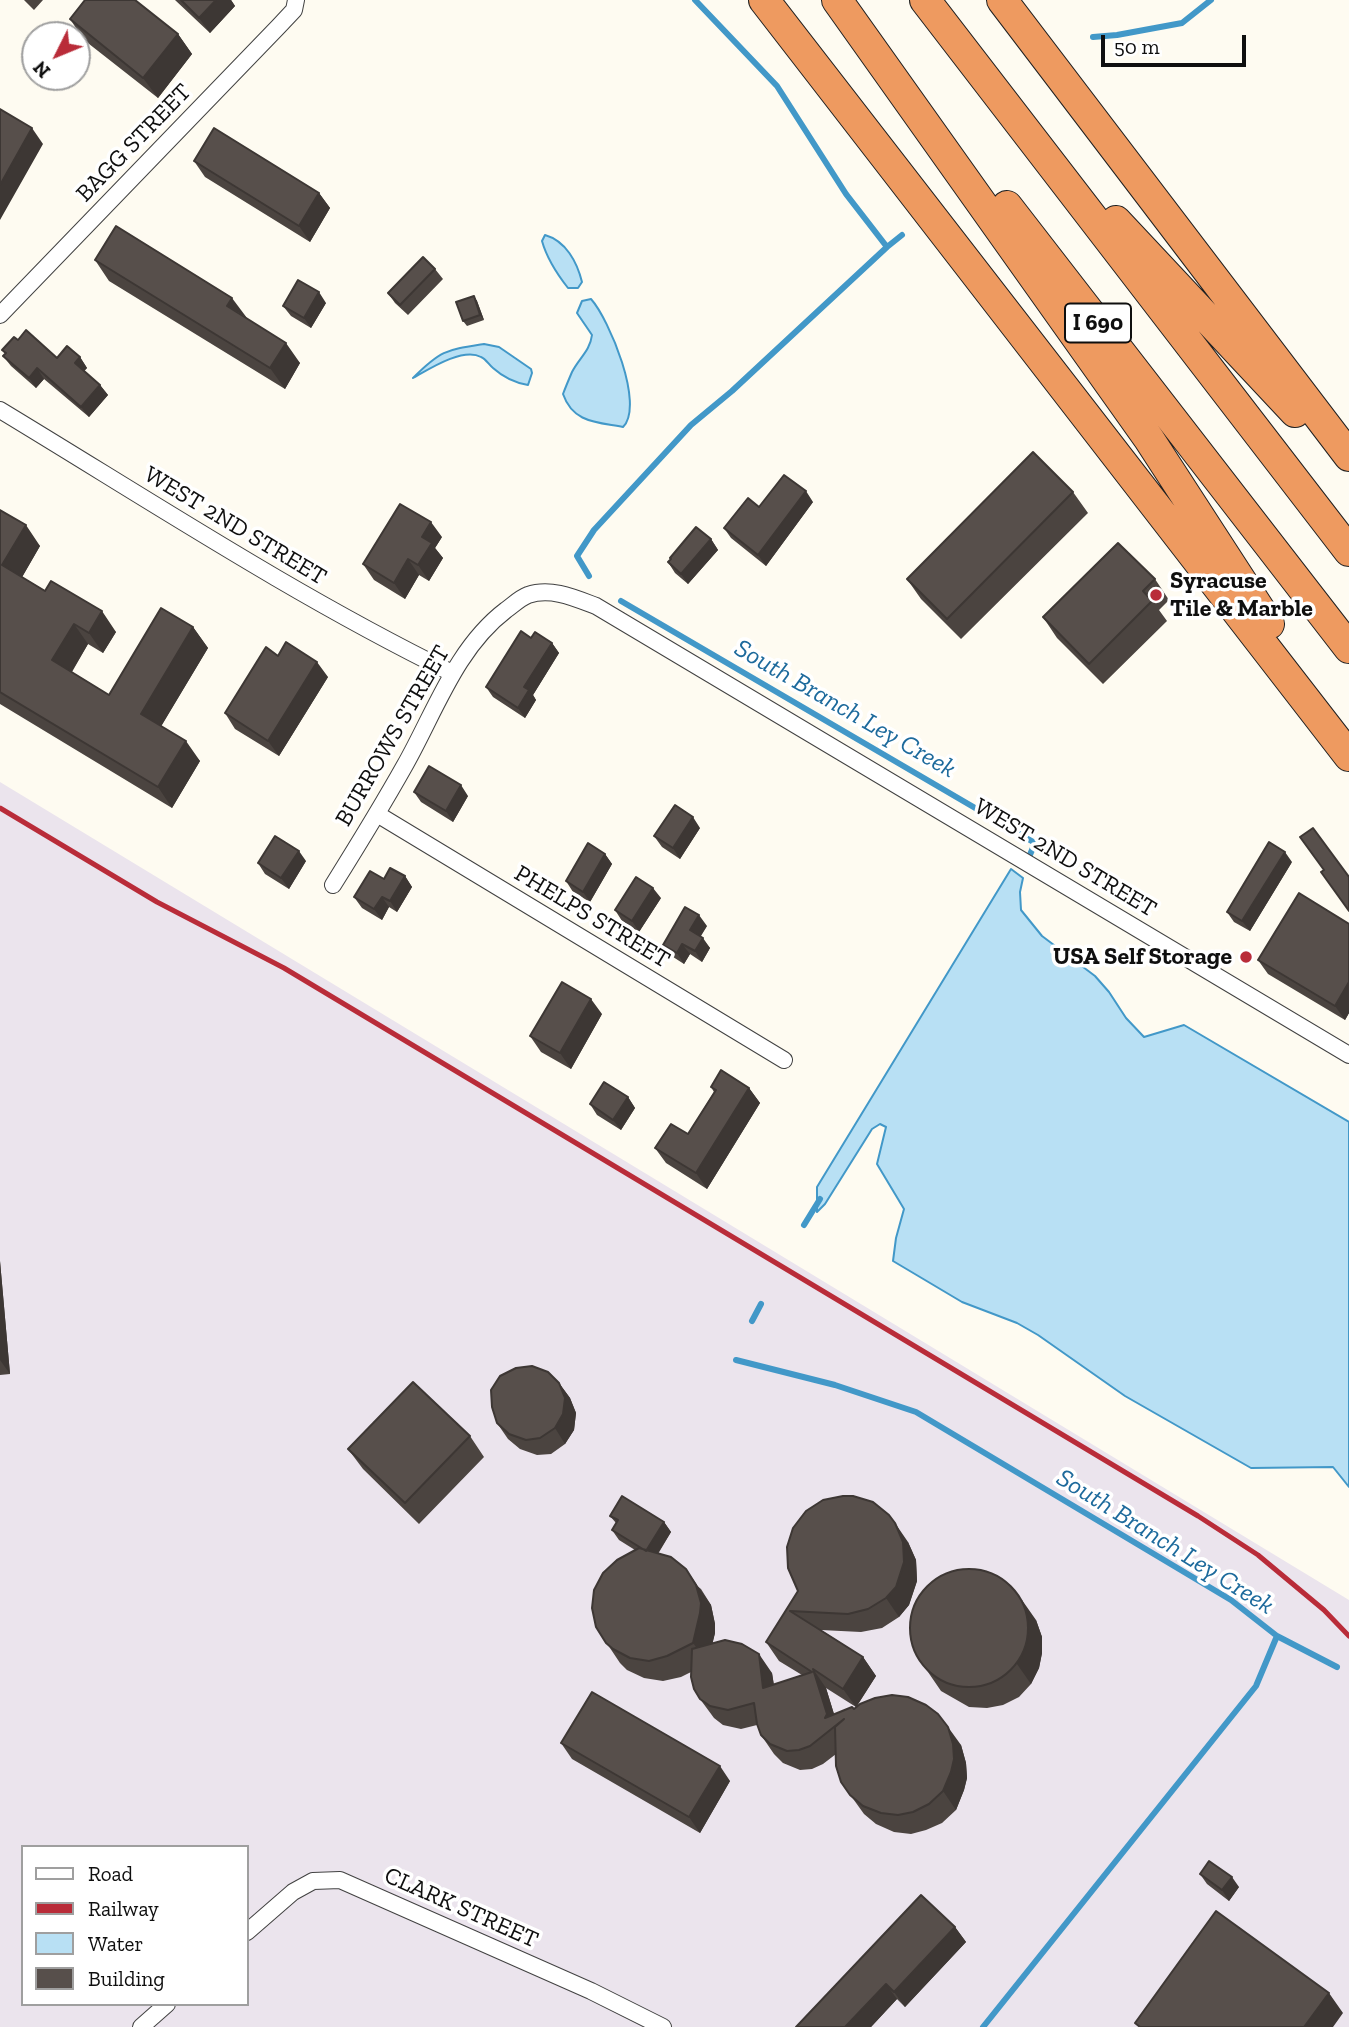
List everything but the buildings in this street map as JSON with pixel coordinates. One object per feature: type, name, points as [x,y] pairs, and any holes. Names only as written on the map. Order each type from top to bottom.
[{"type":"highway","points":[[764,0],[1349,757]]},
{"type":"highway","points":[[837,0],[1149,439],[1349,748]]},
{"type":"highway","name":"I 690","points":[[844,0],[1349,648]]},
{"type":"highway","name":"I 690","points":[[925,0],[1349,551]]},
{"type":"highway","points":[[1002,0],[1349,456]]},
{"type":"highway","points":[[1014,116],[1113,217],[1349,472]]},
{"type":"street","name":"BAGG STREET","points":[[0,315],[279,26],[294,10],[296,0]]},
{"type":"street","name":"WEST 2ND STREET","points":[[0,410],[319,604],[452,674]]},
{"type":"street","name":"WEST 2ND STREET","points":[[534,593],[561,593],[596,606],[1349,1055]]},
{"type":"street","name":"BURROWS STREET","points":[[333,885],[416,745],[452,674],[475,640],[492,620],[524,596],[534,593]]},
{"type":"street","name":"PHELPS STREET","points":[[377,814],[784,1060]]},
{"type":"street","name":"CLARK STREET","points":[[248,1931],[293,1892],[313,1881],[340,1880],[591,1991],[663,2027]]},
{"type":"street","points":[[141,2027],[165,2006]]},
{"type":"shaded area","points":[[0,782],[1349,1600],[1349,2027],[0,2027]]},
{"type":"water","points":[[545,235],[559,242],[570,253],[582,282],[578,288],[568,288],[556,272],[542,241]]},
{"type":"water","points":[[591,299],[615,342],[627,382],[629,416],[623,427],[580,416],[567,404],[563,394],[572,372],[591,341],[592,335],[577,313],[582,301]]},
{"type":"water","points":[[484,344],[499,347],[531,369],[528,385],[505,377],[483,358],[474,355],[446,360],[413,378],[445,353]]},
{"type":"water","points":[[1011,869],[1023,878],[1020,892],[1021,910],[1042,936],[1095,976],[1126,1018],[1144,1037],[1184,1025],[1349,1122],[1349,1487],[1333,1467],[1251,1468],[1125,1396],[1038,1335],[1017,1323],[962,1302],[893,1261],[904,1209],[877,1164],[886,1127],[880,1124],[872,1129],[825,1204],[817,1212],[817,1187]]},
{"type":"waterway","points":[[695,0],[777,86],[846,194],[887,247]]},
{"type":"waterway","name":"South Branch Ley Creek","points":[[1093,37],[1182,23],[1211,0]]},
{"type":"waterway","name":"South Branch Ley Creek","points":[[589,576],[577,556],[594,530],[691,425],[732,391],[902,235]]},
{"type":"waterway","name":"South Branch Ley Creek","points":[[621,601],[1035,843],[1029,857]]},
{"type":"waterway","name":"South Branch Ley Creek","points":[[804,1225],[820,1199]]},
{"type":"waterway","name":"South Branch Ley Creek","points":[[752,1321],[761,1304]]},
{"type":"waterway","name":"South Branch Ley Creek","points":[[736,1360],[835,1385],[916,1412],[1231,1600],[1277,1636],[1256,1686],[983,2027]]},
{"type":"waterway","points":[[1277,1636],[1337,1667]]},
{"type":"railway","points":[[0,808],[157,902],[284,968],[1198,1516],[1258,1555],[1324,1610],[1349,1636]]},
{"type":"place","name":"Syracuse Tile & Marble","points":[[1156,595]]},
{"type":"place","name":"USA Self Storage","points":[[1246,957]]}]
